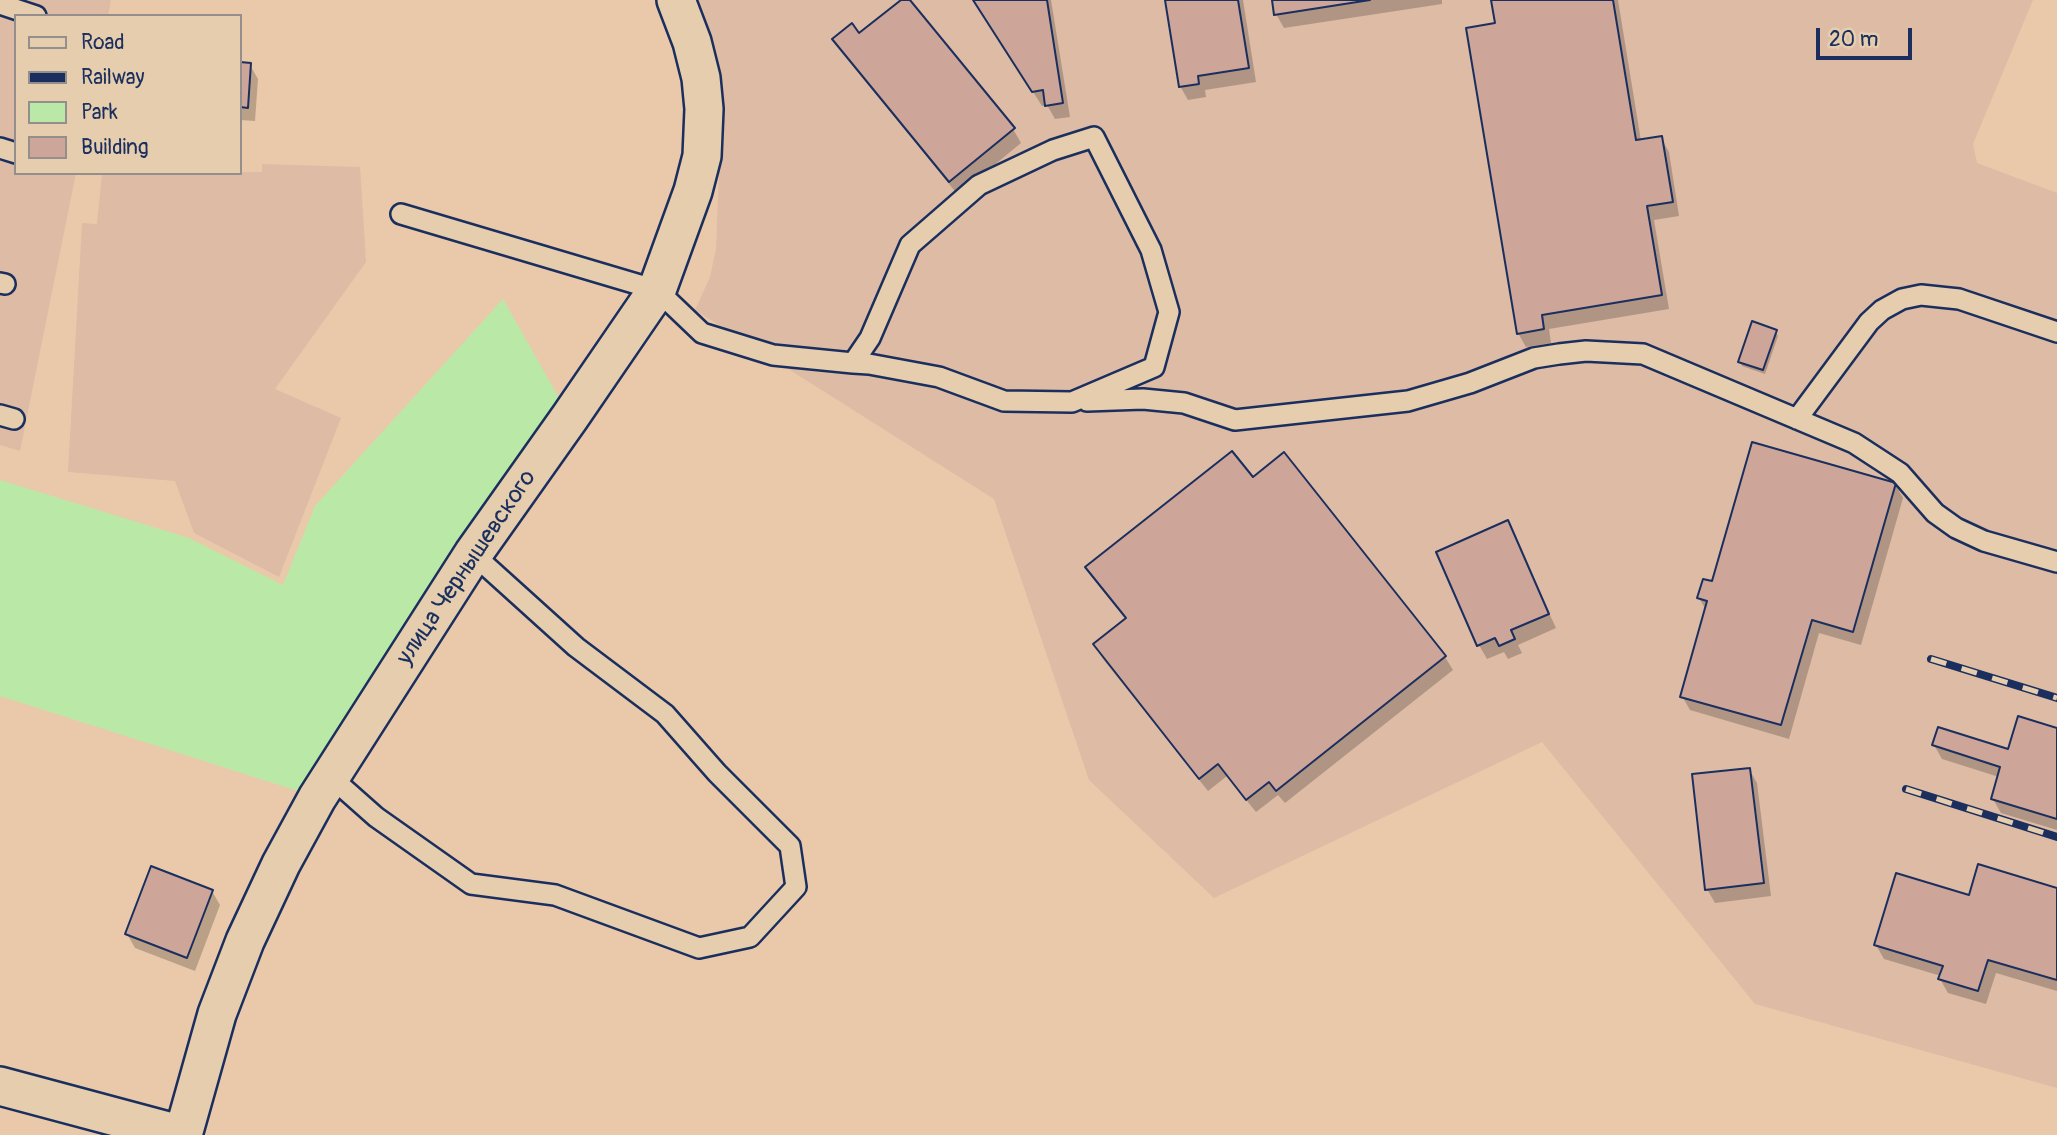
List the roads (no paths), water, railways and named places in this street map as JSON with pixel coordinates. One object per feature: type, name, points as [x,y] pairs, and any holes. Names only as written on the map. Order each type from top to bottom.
[{"type":"street","name":"улица Чернышевского","points":[[183,1135],[217,1014],[245,941],[317,798],[472,554],[657,290],[693,191],[702,156],[704,109],[701,78],[692,42],[676,0]]},
{"type":"street","points":[[0,1086],[183,1135]]},
{"type":"lane","points":[[0,4],[30,14]]},
{"type":"lane","points":[[853,362],[870,338],[910,245],[979,185],[1054,150],[1094,137],[1150,250],[1169,312],[1154,367],[1072,402]]},
{"type":"lane","points":[[401,214],[657,290],[702,333],[774,355],[853,362],[939,377],[1004,401],[1143,399],[1184,403],[1235,420],[1408,401],[1470,383],[1534,358],[1597,351],[1643,355],[1854,443],[1900,473],[1935,513],[1956,528],[1984,541],[2057,562]]},
{"type":"lane","points":[[1797,419],[1869,322],[1882,310],[1902,299],[1921,295],[1959,299],[2057,332]]},
{"type":"lane","points":[[332,778],[376,817],[471,884],[555,895],[699,948],[750,937],[796,887],[790,846],[717,772],[665,713],[576,647],[472,554]]},
{"type":"railway","points":[[1931,659],[2057,698]]},
{"type":"railway","points":[[1906,789],[2057,837]]}]
